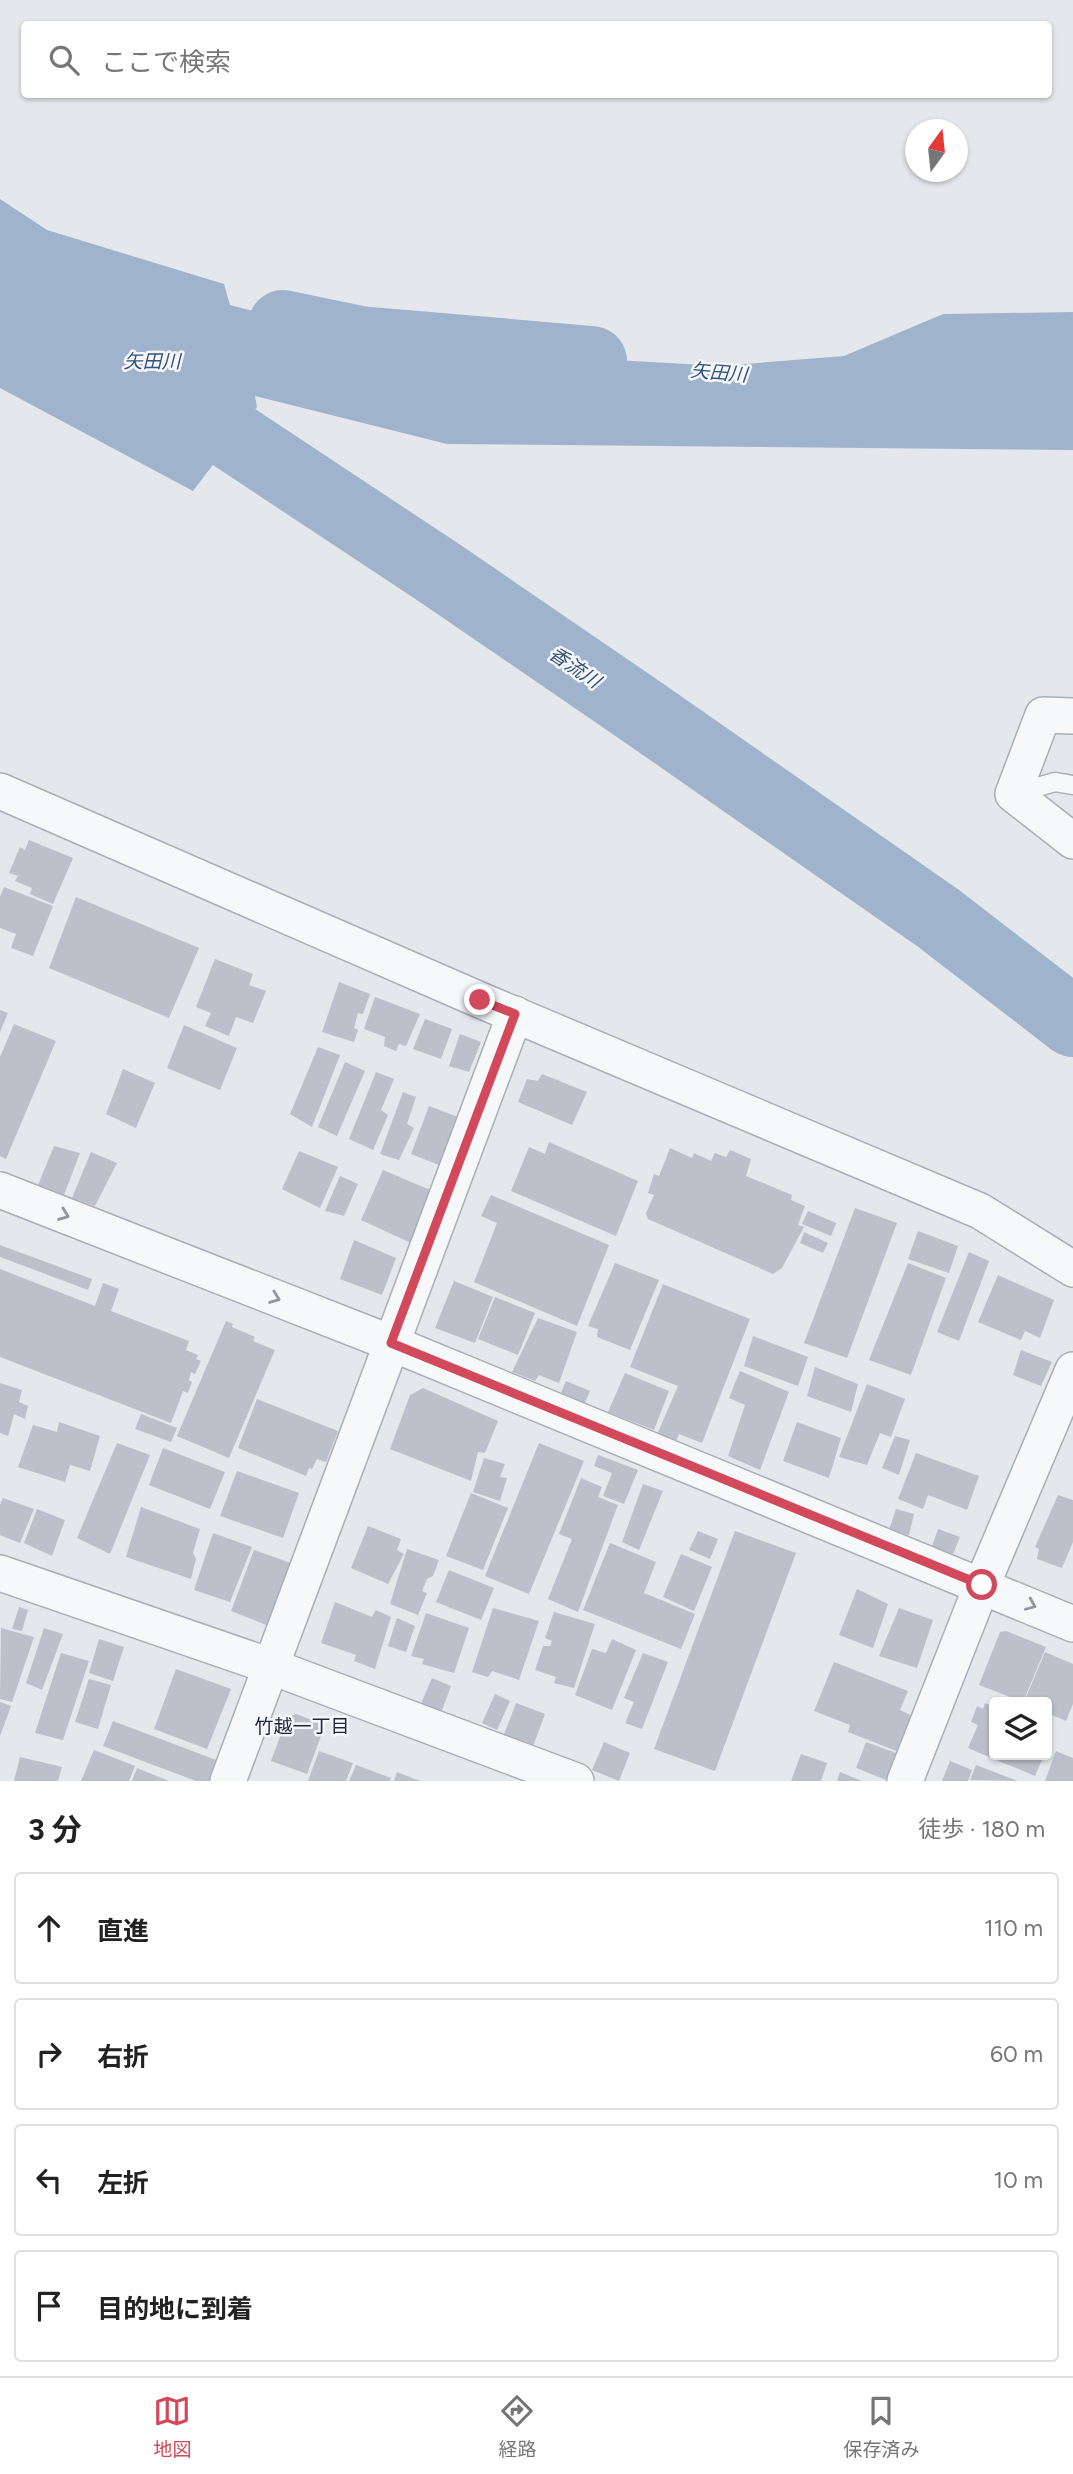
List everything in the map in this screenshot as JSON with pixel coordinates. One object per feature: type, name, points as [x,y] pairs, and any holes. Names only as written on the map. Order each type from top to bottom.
[{"type":"street","points":[[1073,716],[1043,715],[1013,794],[1073,841]]},
{"type":"street","points":[[0,792],[980,1211],[1073,1269]]},
{"type":"street","points":[[228,1781],[515,1014]]},
{"type":"street","points":[[0,1190],[391,1343],[1073,1623]]},
{"type":"street","points":[[905,1781],[982,1585],[1073,1370]]},
{"type":"street","points":[[0,1573],[271,1666],[576,1781]]},
{"type":"lane","points":[[1013,794],[1055,782],[1073,785]]},
{"type":"water","name":"矢田川","points":[[0,199],[47,230],[224,284],[230,305],[394,347],[720,366],[844,356],[943,314],[1073,312],[1073,450],[447,444],[255,396],[257,407],[193,491],[0,388]]},
{"type":"building","points":[[29,840],[73,858],[53,904],[30,894],[32,888],[15,881],[18,876],[9,873],[20,847],[25,850]]},
{"type":"building","points":[[4,887],[53,906],[33,956],[11,948],[16,934],[0,928],[0,897]]},
{"type":"building","points":[[76,897],[199,948],[169,1018],[49,968]]},
{"type":"building","points":[[215,959],[253,974],[249,985],[266,991],[253,1023],[236,1017],[229,1036],[205,1026],[211,1013],[196,1007]]},
{"type":"building","points":[[339,982],[370,994],[363,1014],[358,1013],[354,1028],[358,1030],[354,1042],[322,1032]]},
{"type":"building","points":[[375,997],[420,1014],[406,1046],[399,1044],[396,1051],[384,1046],[385,1037],[364,1029]]},
{"type":"building","points":[[0,1010],[8,1013],[0,1032]]},
{"type":"building","points":[[425,1019],[452,1029],[441,1059],[413,1049]]},
{"type":"building","points":[[14,1024],[56,1041],[6,1159],[0,1156],[0,1057]]},
{"type":"building","points":[[184,1025],[237,1048],[220,1090],[167,1068]]},
{"type":"building","points":[[460,1034],[481,1042],[469,1072],[449,1066]]},
{"type":"building","points":[[318,1047],[340,1055],[312,1127],[290,1114]]},
{"type":"building","points":[[345,1062],[365,1071],[337,1136],[318,1127]]},
{"type":"building","points":[[123,1069],[155,1083],[136,1128],[106,1114]]},
{"type":"building","points":[[376,1072],[394,1079],[381,1110],[388,1115],[373,1150],[349,1139]]},
{"type":"building","points":[[542,1074],[587,1092],[572,1125],[518,1102],[527,1079],[538,1081]]},
{"type":"building","points":[[403,1092],[416,1097],[407,1124],[414,1128],[399,1160],[380,1154]]},
{"type":"building","points":[[429,1106],[463,1119],[444,1167],[411,1154]]},
{"type":"building","points":[[549,1142],[638,1181],[616,1236],[511,1191],[529,1147],[545,1154]]},
{"type":"building","points":[[54,1146],[80,1153],[64,1195],[38,1185]]},
{"type":"building","points":[[670,1148],[692,1158],[694,1153],[711,1161],[715,1153],[726,1157],[730,1150],[751,1159],[746,1176],[792,1195],[791,1200],[805,1206],[798,1225],[804,1227],[782,1268],[773,1274],[648,1219],[646,1213],[654,1195],[648,1193],[654,1174],[659,1176]]},
{"type":"building","points":[[299,1151],[338,1167],[320,1208],[282,1189]]},
{"type":"building","points":[[91,1152],[117,1163],[95,1206],[72,1198]]},
{"type":"building","points":[[383,1170],[435,1192],[413,1244],[361,1220]]},
{"type":"building","points":[[340,1176],[358,1184],[344,1216],[325,1211]]},
{"type":"building","points":[[491,1195],[609,1245],[577,1326],[474,1282],[497,1223],[481,1216]]},
{"type":"building","points":[[855,1208],[897,1223],[847,1358],[804,1343]]},
{"type":"building","points":[[808,1211],[836,1223],[831,1236],[802,1224]]},
{"type":"building","points":[[918,1231],[958,1246],[949,1273],[908,1259]]},
{"type":"building","points":[[804,1232],[828,1243],[823,1253],[800,1243]]},
{"type":"building","points":[[354,1240],[396,1258],[382,1295],[340,1279]]},
{"type":"building","points":[[0,1245],[92,1279],[88,1290],[0,1257]]},
{"type":"building","points":[[969,1252],[989,1261],[959,1341],[937,1332]]},
{"type":"building","points":[[615,1263],[659,1280],[630,1350],[597,1337],[598,1329],[588,1326]]},
{"type":"building","points":[[908,1263],[946,1278],[911,1375],[869,1360]]},
{"type":"building","points":[[0,1269],[95,1306],[103,1283],[119,1289],[111,1311],[189,1341],[186,1350],[198,1355],[196,1359],[201,1361],[195,1374],[191,1372],[189,1380],[192,1382],[188,1393],[183,1391],[171,1423],[0,1357]]},
{"type":"building","points":[[998,1275],[1054,1300],[1040,1338],[1025,1331],[1021,1340],[978,1322]]},
{"type":"building","points":[[454,1281],[493,1297],[475,1343],[435,1328]]},
{"type":"building","points":[[663,1284],[750,1319],[702,1443],[679,1434],[675,1445],[656,1437],[678,1386],[630,1367]]},
{"type":"building","points":[[495,1297],[535,1313],[518,1355],[478,1339]]},
{"type":"building","points":[[538,1318],[577,1332],[559,1383],[539,1375],[535,1381],[512,1372]]},
{"type":"building","points":[[226,1321],[233,1324],[232,1327],[255,1337],[253,1341],[275,1350],[229,1458],[177,1436]]},
{"type":"building","points":[[753,1336],[808,1357],[798,1386],[744,1366]]},
{"type":"building","points":[[1021,1350],[1052,1362],[1041,1386],[1013,1375]]},
{"type":"building","points":[[815,1367],[858,1384],[851,1412],[807,1396]]},
{"type":"building","points":[[740,1371],[789,1392],[760,1470],[728,1456],[745,1405],[729,1398]]},
{"type":"building","points":[[625,1373],[669,1391],[654,1430],[608,1412]]},
{"type":"building","points":[[566,1381],[590,1391],[582,1409],[558,1400]]},
{"type":"building","points":[[0,1383],[22,1390],[19,1402],[28,1406],[25,1419],[14,1414],[8,1436],[0,1433]]},
{"type":"building","points":[[867,1384],[905,1399],[891,1437],[880,1433],[867,1465],[839,1457]]},
{"type":"building","points":[[423,1388],[498,1421],[485,1453],[478,1452],[471,1481],[390,1449],[410,1395]]},
{"type":"building","points":[[257,1399],[338,1431],[326,1462],[317,1459],[306,1476],[238,1448]]},
{"type":"building","points":[[141,1414],[177,1428],[171,1442],[135,1429]]},
{"type":"building","points":[[59,1422],[100,1436],[90,1471],[70,1465],[65,1482],[18,1467],[33,1425],[57,1432]]},
{"type":"building","points":[[797,1422],[841,1438],[829,1478],[783,1461]]},
{"type":"building","points":[[895,1436],[910,1440],[899,1475],[882,1468]]},
{"type":"building","points":[[117,1443],[150,1455],[110,1554],[77,1538]]},
{"type":"building","points":[[539,1443],[584,1461],[529,1594],[485,1576]]},
{"type":"building","points":[[163,1448],[225,1472],[210,1509],[149,1485]]},
{"type":"building","points":[[916,1453],[979,1476],[967,1510],[928,1495],[923,1509],[898,1499]]},
{"type":"building","points":[[598,1455],[638,1470],[624,1504],[603,1496],[612,1473],[594,1466]]},
{"type":"building","points":[[484,1458],[505,1464],[500,1477],[507,1478],[500,1501],[473,1492]]},
{"type":"building","points":[[237,1471],[299,1493],[283,1538],[220,1516]]},
{"type":"building","points":[[581,1478],[602,1487],[598,1497],[618,1505],[578,1612],[548,1599],[572,1539],[559,1534]]},
{"type":"building","points":[[643,1484],[663,1491],[639,1550],[622,1542]]},
{"type":"building","points":[[471,1493],[508,1508],[483,1570],[446,1556]]},
{"type":"building","points":[[1058,1495],[1073,1500],[1073,1542],[1062,1568],[1037,1559],[1039,1549],[1035,1547]]},
{"type":"building","points":[[3,1498],[34,1509],[20,1543],[0,1535],[0,1505]]},
{"type":"building","points":[[141,1507],[200,1529],[193,1553],[196,1559],[191,1579],[126,1557]]},
{"type":"building","points":[[37,1509],[65,1520],[52,1556],[24,1543]]},
{"type":"building","points":[[896,1509],[914,1514],[909,1535],[889,1530]]},
{"type":"building","points":[[368,1526],[401,1539],[397,1550],[404,1554],[388,1584],[351,1568]]},
{"type":"building","points":[[938,1529],[960,1537],[953,1554],[932,1546]]},
{"type":"building","points":[[698,1531],[718,1539],[710,1559],[689,1550]]},
{"type":"building","points":[[735,1531],[796,1553],[715,1771],[654,1749]]},
{"type":"building","points":[[213,1533],[252,1547],[230,1602],[194,1590]]},
{"type":"building","points":[[610,1543],[656,1562],[644,1593],[695,1614],[681,1649],[583,1610]]},
{"type":"building","points":[[407,1549],[439,1560],[433,1576],[427,1579],[422,1591],[427,1593],[418,1615],[390,1604]]},
{"type":"building","points":[[254,1550],[291,1563],[269,1626],[231,1611]]},
{"type":"building","points":[[681,1554],[712,1567],[694,1611],[663,1597]]},
{"type":"building","points":[[449,1570],[494,1588],[481,1620],[436,1602]]},
{"type":"building","points":[[857,1589],[888,1604],[873,1648],[839,1635]]},
{"type":"building","points":[[335,1602],[372,1617],[376,1610],[391,1617],[375,1669],[354,1661],[356,1655],[321,1643]]},
{"type":"building","points":[[19,1607],[28,1610],[22,1631],[12,1629]]},
{"type":"building","points":[[493,1608],[539,1621],[519,1680],[492,1671],[488,1677],[472,1672]]},
{"type":"building","points":[[899,1608],[933,1620],[917,1668],[879,1656]]},
{"type":"building","points":[[554,1612],[595,1624],[574,1688],[554,1683],[556,1677],[535,1670],[543,1646],[550,1646],[552,1641],[545,1638]]},
{"type":"building","points":[[426,1613],[469,1628],[454,1673],[422,1664],[424,1659],[411,1656]]},
{"type":"building","points":[[397,1618],[415,1626],[406,1652],[388,1646]]},
{"type":"building","points":[[1,1628],[34,1637],[12,1702],[0,1699]]},
{"type":"building","points":[[44,1628],[63,1634],[42,1690],[26,1683]]},
{"type":"building","points":[[1006,1631],[1046,1647],[1025,1697],[1010,1697],[979,1685],[1000,1632]]},
{"type":"building","points":[[99,1639],[124,1647],[113,1681],[89,1673]]},
{"type":"building","points":[[612,1639],[636,1650],[612,1710],[575,1695],[592,1649],[606,1653]]},
{"type":"building","points":[[1045,1652],[1073,1664],[1073,1704],[1066,1721],[1052,1715],[1052,1697],[1026,1697]]},
{"type":"building","points":[[61,1653],[89,1661],[63,1740],[35,1733]]},
{"type":"building","points":[[643,1653],[668,1662],[642,1729],[625,1723],[634,1702],[624,1698]]},
{"type":"building","points":[[834,1662],[908,1691],[900,1710],[913,1716],[899,1752],[848,1732],[850,1725],[814,1711]]},
{"type":"building","points":[[176,1669],[231,1689],[207,1749],[154,1729]]},
{"type":"building","points":[[432,1678],[451,1686],[441,1713],[420,1706]]},
{"type":"building","points":[[89,1679],[111,1685],[98,1729],[75,1722]]},
{"type":"building","points":[[495,1694],[510,1701],[497,1730],[482,1723]]},
{"type":"building","points":[[0,1702],[11,1706],[0,1736]]},
{"type":"building","points":[[516,1703],[545,1714],[532,1749],[503,1737]]},
{"type":"building","points":[[985,1703],[989,1705],[989,1757],[968,1748],[978,1725],[971,1722],[977,1706],[983,1709]]},
{"type":"building","points":[[296,1714],[325,1725],[307,1774],[271,1761],[287,1718]]},
{"type":"building","points":[[113,1721],[216,1760],[210,1781],[196,1781],[103,1746]]},
{"type":"building","points":[[604,1742],[630,1753],[619,1781],[592,1770]]},
{"type":"building","points":[[866,1742],[899,1754],[889,1781],[856,1768]]},
{"type":"building","points":[[94,1750],[135,1766],[129,1781],[81,1781]]},
{"type":"building","points":[[319,1751],[353,1763],[346,1781],[308,1781]]},
{"type":"building","points":[[1056,1751],[1073,1758],[1073,1781],[1045,1781]]},
{"type":"building","points":[[801,1754],[827,1763],[821,1781],[791,1781]]},
{"type":"building","points":[[20,1757],[62,1767],[58,1781],[14,1781]]},
{"type":"building","points":[[997,1760],[1042,1760],[1035,1776]]},
{"type":"building","points":[[950,1761],[972,1770],[968,1781],[942,1781]]},
{"type":"building","points":[[356,1765],[391,1778],[390,1781],[349,1781]]},
{"type":"building","points":[[976,1765],[1018,1781],[970,1780]]},
{"type":"building","points":[[137,1768],[169,1781],[132,1781]]},
{"type":"building","points":[[397,1772],[420,1781],[394,1781]]},
{"type":"building","points":[[840,1772],[862,1781],[837,1781]]},
{"type":"waterway","name":"矢田川","points":[[283,325],[360,341],[592,361]]},
{"type":"waterway","name":"香流川","points":[[165,372],[187,406],[441,574],[641,711],[938,918],[1073,1022]]},
{"type":"district","name":"竹越一丁目","points":[[302,1726]]},
{"type":"route","points":[[480,1000],[515,1014],[391,1343],[982,1585]]}]
